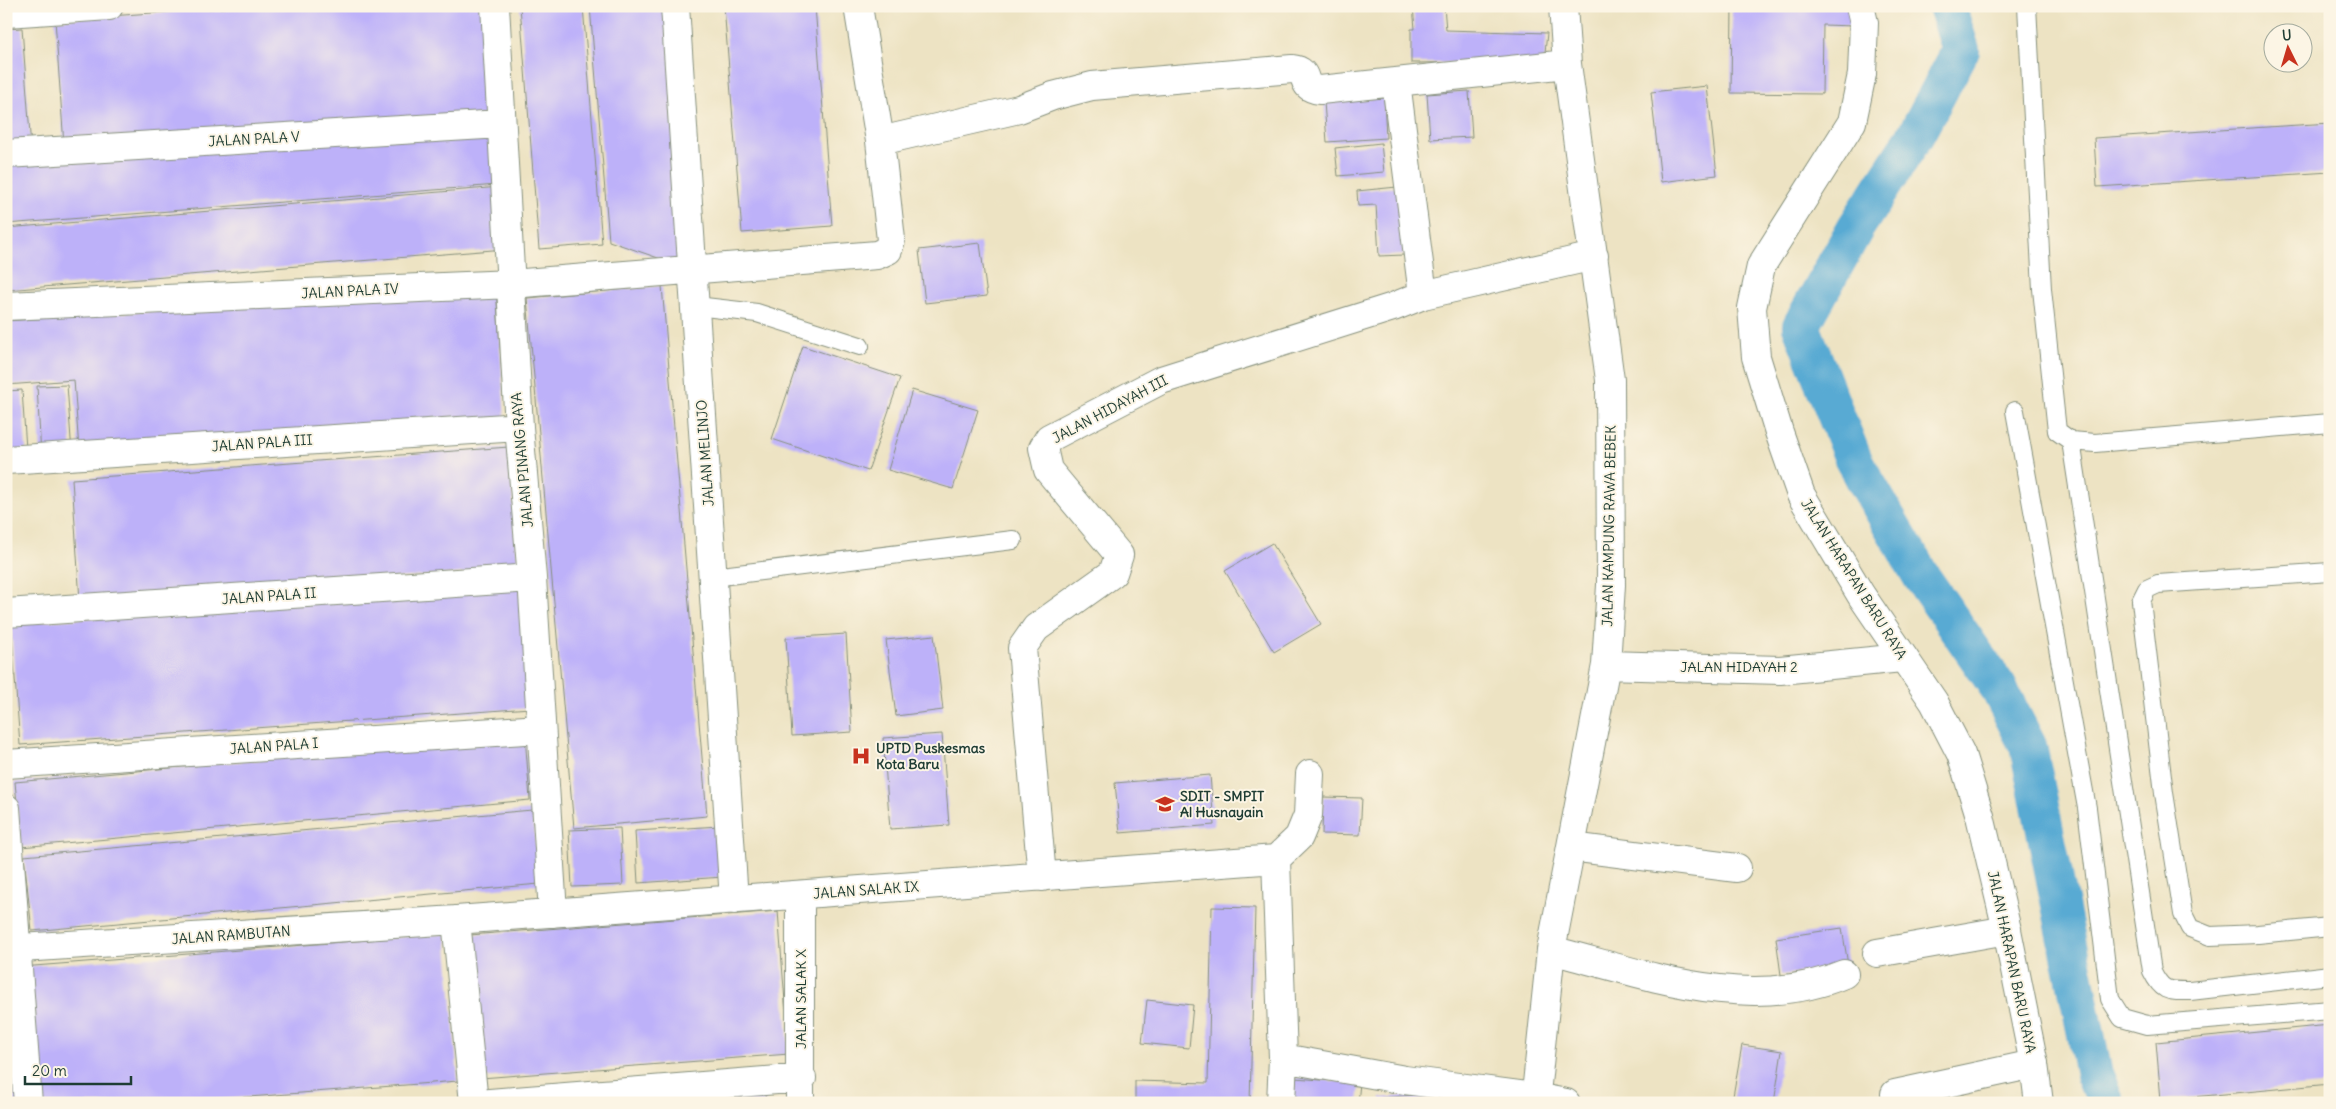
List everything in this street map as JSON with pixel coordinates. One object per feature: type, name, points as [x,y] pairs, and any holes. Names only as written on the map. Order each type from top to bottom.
[{"type":"street","points":[[6,13],[108,6]]},
{"type":"street","name":"JALAN PINANG RAYA","points":[[494,6],[518,426],[532,578],[553,913]]},
{"type":"street","name":"JALAN MELINJO","points":[[675,6],[734,900]]},
{"type":"street","points":[[858,6],[880,141],[1019,110],[1053,96],[1092,86],[1292,69],[1299,70],[1304,74],[1311,89],[1320,90],[1567,64]]},
{"type":"street","name":"JALAN KAMPUNG RAWA BEBEK","points":[[1535,1100],[1551,950],[1606,665],[1611,585],[1610,380],[1567,64],[1563,6]]},
{"type":"street","name":"JALAN HARAPAN BARU RAYA","points":[[1860,6],[1864,23],[1862,74],[1852,122],[1761,266],[1752,308],[1756,357],[1779,432],[1802,495],[1902,658],[1934,702],[1961,754],[1980,816],[2007,930],[2034,1064],[2039,1103]]},
{"type":"street","points":[[1396,82],[1423,295],[1594,256]]},
{"type":"street","name":"JALAN PALA V","points":[[6,154],[501,124]]},
{"type":"street","name":"JALAN PALA IV","points":[[6,306],[511,284],[877,255],[888,250],[891,240],[880,141]]},
{"type":"street","name":"JALAN HIDAYAH III","points":[[1042,877],[1022,648],[1036,628],[1113,573],[1119,556],[1048,470],[1043,448],[1050,438],[1161,380],[1393,307],[1423,295]]},
{"type":"street","name":"JALAN PALA III","points":[[6,460],[518,426]]},
{"type":"street","name":"JALAN PALA II","points":[[6,613],[532,578]]},
{"type":"street","name":"JALAN HIDAYAH 2","points":[[1606,665],[1780,670],[1902,658]]},
{"type":"street","name":"JALAN PALA I","points":[[6,764],[541,729]]},
{"type":"street","points":[[1281,1103],[1283,1058],[1276,859],[1299,837],[1308,815],[1310,774]]},
{"type":"street","points":[[6,808],[11,949],[28,1103]]},
{"type":"street","points":[[1571,847],[1737,868]]},
{"type":"street","name":"JALAN SALAK IX","points":[[456,920],[1276,859]]},
{"type":"street","name":"JALAN SALAK X","points":[[800,895],[801,1090]]},
{"type":"street","points":[[456,920],[474,1103]]},
{"type":"street","name":"JALAN RAMBUTAN","points":[[11,949],[456,920]]},
{"type":"street","points":[[1877,954],[2007,930]]},
{"type":"street","points":[[1551,950],[1676,982],[1719,990],[1791,989],[1823,983],[1844,974]]},
{"type":"street","points":[[1283,1058],[1405,1080],[1566,1103]]},
{"type":"street","points":[[1895,1094],[2034,1064]]},
{"type":"street","points":[[490,1103],[801,1090]]},
{"type":"lane","points":[[2028,6],[2042,289],[2057,431],[2071,441],[2095,443],[2330,423]]},
{"type":"lane","points":[[696,306],[757,313],[860,346]]},
{"type":"lane","points":[[2015,411],[2087,808],[2110,1000],[2122,1018],[2148,1025],[2330,1010]]},
{"type":"lane","points":[[2071,441],[2152,971],[2159,984],[2169,991],[2330,975]]},
{"type":"lane","points":[[713,577],[1013,540]]},
{"type":"lane","points":[[2330,572],[2158,584],[2147,589],[2141,601],[2164,793],[2184,914],[2190,928],[2210,936],[2258,934],[2330,927]]},
{"type":"building","points":[[248,6],[487,6],[495,114],[64,145],[55,20]]},
{"type":"building","points":[[520,6],[583,6],[602,244],[539,249]]},
{"type":"building","points":[[590,6],[667,6],[693,270],[609,241]]},
{"type":"building","points":[[724,6],[815,6],[832,226],[742,233]]},
{"type":"building","points":[[1413,6],[1444,6],[1446,30],[1547,33],[1544,62],[1411,63],[1411,29],[1415,29]]},
{"type":"building","points":[[1732,6],[1854,6],[1854,26],[1823,25],[1822,94],[1731,93]]},
{"type":"building","points":[[22,28],[31,148],[6,150],[6,29]]},
{"type":"building","points":[[1707,86],[1717,175],[1661,182],[1651,92]]},
{"type":"building","points":[[1469,91],[1472,137],[1430,139],[1427,94]]},
{"type":"building","points":[[1384,98],[1386,138],[1327,142],[1324,102]]},
{"type":"building","points":[[2330,123],[2330,172],[2097,187],[2094,138]]},
{"type":"building","points":[[493,125],[497,185],[6,224],[6,164]]},
{"type":"building","points":[[1381,143],[1384,172],[1338,176],[1335,148]]},
{"type":"building","points":[[500,187],[505,249],[6,290],[6,228]]},
{"type":"building","points":[[1397,187],[1404,255],[1379,256],[1376,205],[1358,206],[1357,191]]},
{"type":"building","points":[[980,243],[987,296],[925,303],[919,250]]},
{"type":"building","points":[[662,286],[707,816],[574,828],[527,298]]},
{"type":"building","points":[[496,288],[505,421],[79,450],[74,380],[6,385],[6,321]]},
{"type":"building","points":[[803,346],[900,378],[868,471],[772,439]]},
{"type":"building","points":[[67,385],[72,453],[41,455],[37,386]]},
{"type":"building","points":[[22,390],[26,449],[6,451],[6,391]]},
{"type":"building","points":[[912,390],[978,410],[953,489],[888,470]]},
{"type":"building","points":[[509,447],[518,569],[80,601],[72,479]]},
{"type":"building","points":[[1272,543],[1321,624],[1274,652],[1225,571]]},
{"type":"building","points":[[521,587],[530,708],[20,745],[11,624]]},
{"type":"building","points":[[846,634],[852,732],[792,736],[786,638]]},
{"type":"building","points":[[934,635],[943,710],[896,716],[886,640]]},
{"type":"building","points":[[942,734],[949,825],[890,829],[883,738]]},
{"type":"building","points":[[525,736],[530,800],[21,847],[15,782]]},
{"type":"building","name":"SDIT - SMPIT Al Husnayain","points":[[1210,775],[1214,825],[1120,833],[1115,783]]},
{"type":"building","points":[[1323,797],[1362,798],[1360,835],[1322,834]]},
{"type":"building","points":[[532,810],[539,884],[32,931],[24,856]]},
{"type":"building","points":[[720,826],[723,877],[638,883],[635,831]]},
{"type":"building","points":[[620,828],[623,885],[572,887],[569,830]]},
{"type":"building","points":[[1212,907],[1255,908],[1250,1103],[1135,1103],[1135,1081],[1208,1083]]},
{"type":"building","points":[[778,911],[789,1054],[481,1078],[470,935]]},
{"type":"building","points":[[1842,928],[1848,965],[1781,975],[1776,938]]},
{"type":"building","points":[[446,934],[458,1081],[170,1103],[31,1103],[21,967]]},
{"type":"building","points":[[6,958],[23,1103],[6,1103]]},
{"type":"building","points":[[1147,1000],[1193,1005],[1189,1048],[1142,1043]]},
{"type":"building","points":[[2330,1025],[2330,1084],[2161,1100],[2156,1042]]},
{"type":"building","points":[[1742,1045],[1782,1051],[1774,1103],[1732,1102]]},
{"type":"building","points":[[1295,1078],[1360,1083],[1358,1103],[1293,1103]]},
{"type":"building","points":[[764,1086],[766,1103],[572,1103]]},
{"type":"building","points":[[1427,1094],[1427,1103],[1381,1103],[1381,1098]]},
{"type":"waterway","points":[[1947,6],[1961,50],[1915,136],[1856,227],[1801,326],[1854,461],[1921,576],[1998,687],[2028,746],[2094,1074],[2106,1103]]},
{"type":"place","name":"UPTD Puskesmas Kota Baru","points":[[861,756]]},
{"type":"place","name":"SDIT - SMPIT Al Husnayain","points":[[1165,804]]}]
